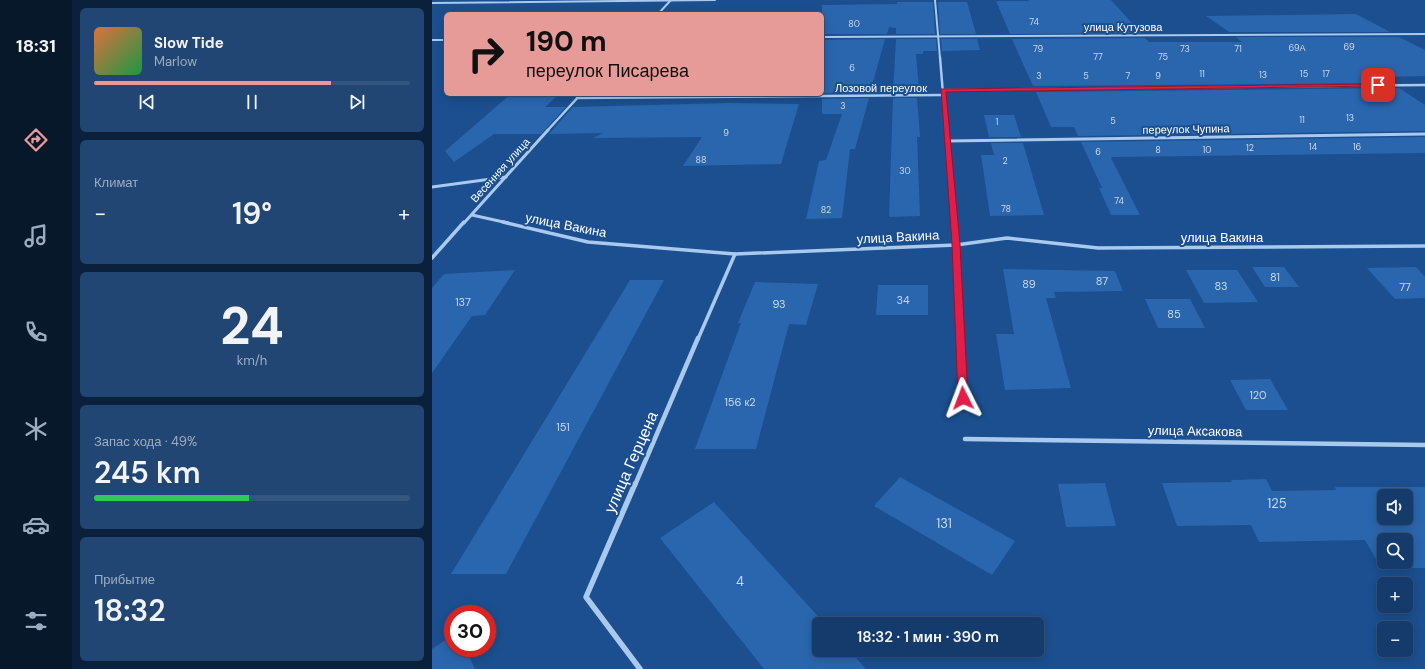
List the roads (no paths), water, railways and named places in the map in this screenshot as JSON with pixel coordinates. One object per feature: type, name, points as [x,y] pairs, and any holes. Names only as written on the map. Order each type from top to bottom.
[{"type":"street","points":[[660,12],[671,0]]},
{"type":"street","points":[[432,3],[715,0]]},
{"type":"street","points":[[935,0],[956,244],[963,398]]},
{"type":"street","name":"улица Кутузова","points":[[824,37],[1425,34]]},
{"type":"street","points":[[432,40],[444,40]]},
{"type":"street","points":[[943,90],[1425,85]]},
{"type":"street","name":"Лозовой переулок","points":[[824,96],[944,95]]},
{"type":"street","name":"Лозовой переулок","points":[[577,98],[822,96]]},
{"type":"street","name":"Весенняя улица","points":[[432,258],[577,98]]},
{"type":"street","name":"переулок Чупина","points":[[947,141],[1425,134]]},
{"type":"street","points":[[432,187],[507,177]]},
{"type":"street","name":"улица Вакина","points":[[472,215],[588,242],[735,254],[956,244],[1006,238],[1098,248],[1425,246]]},
{"type":"street","name":"улица Герцена","points":[[640,669],[586,597],[735,254]]},
{"type":"street","name":"улица Аксакова","points":[[964,439],[1425,445]]}]
